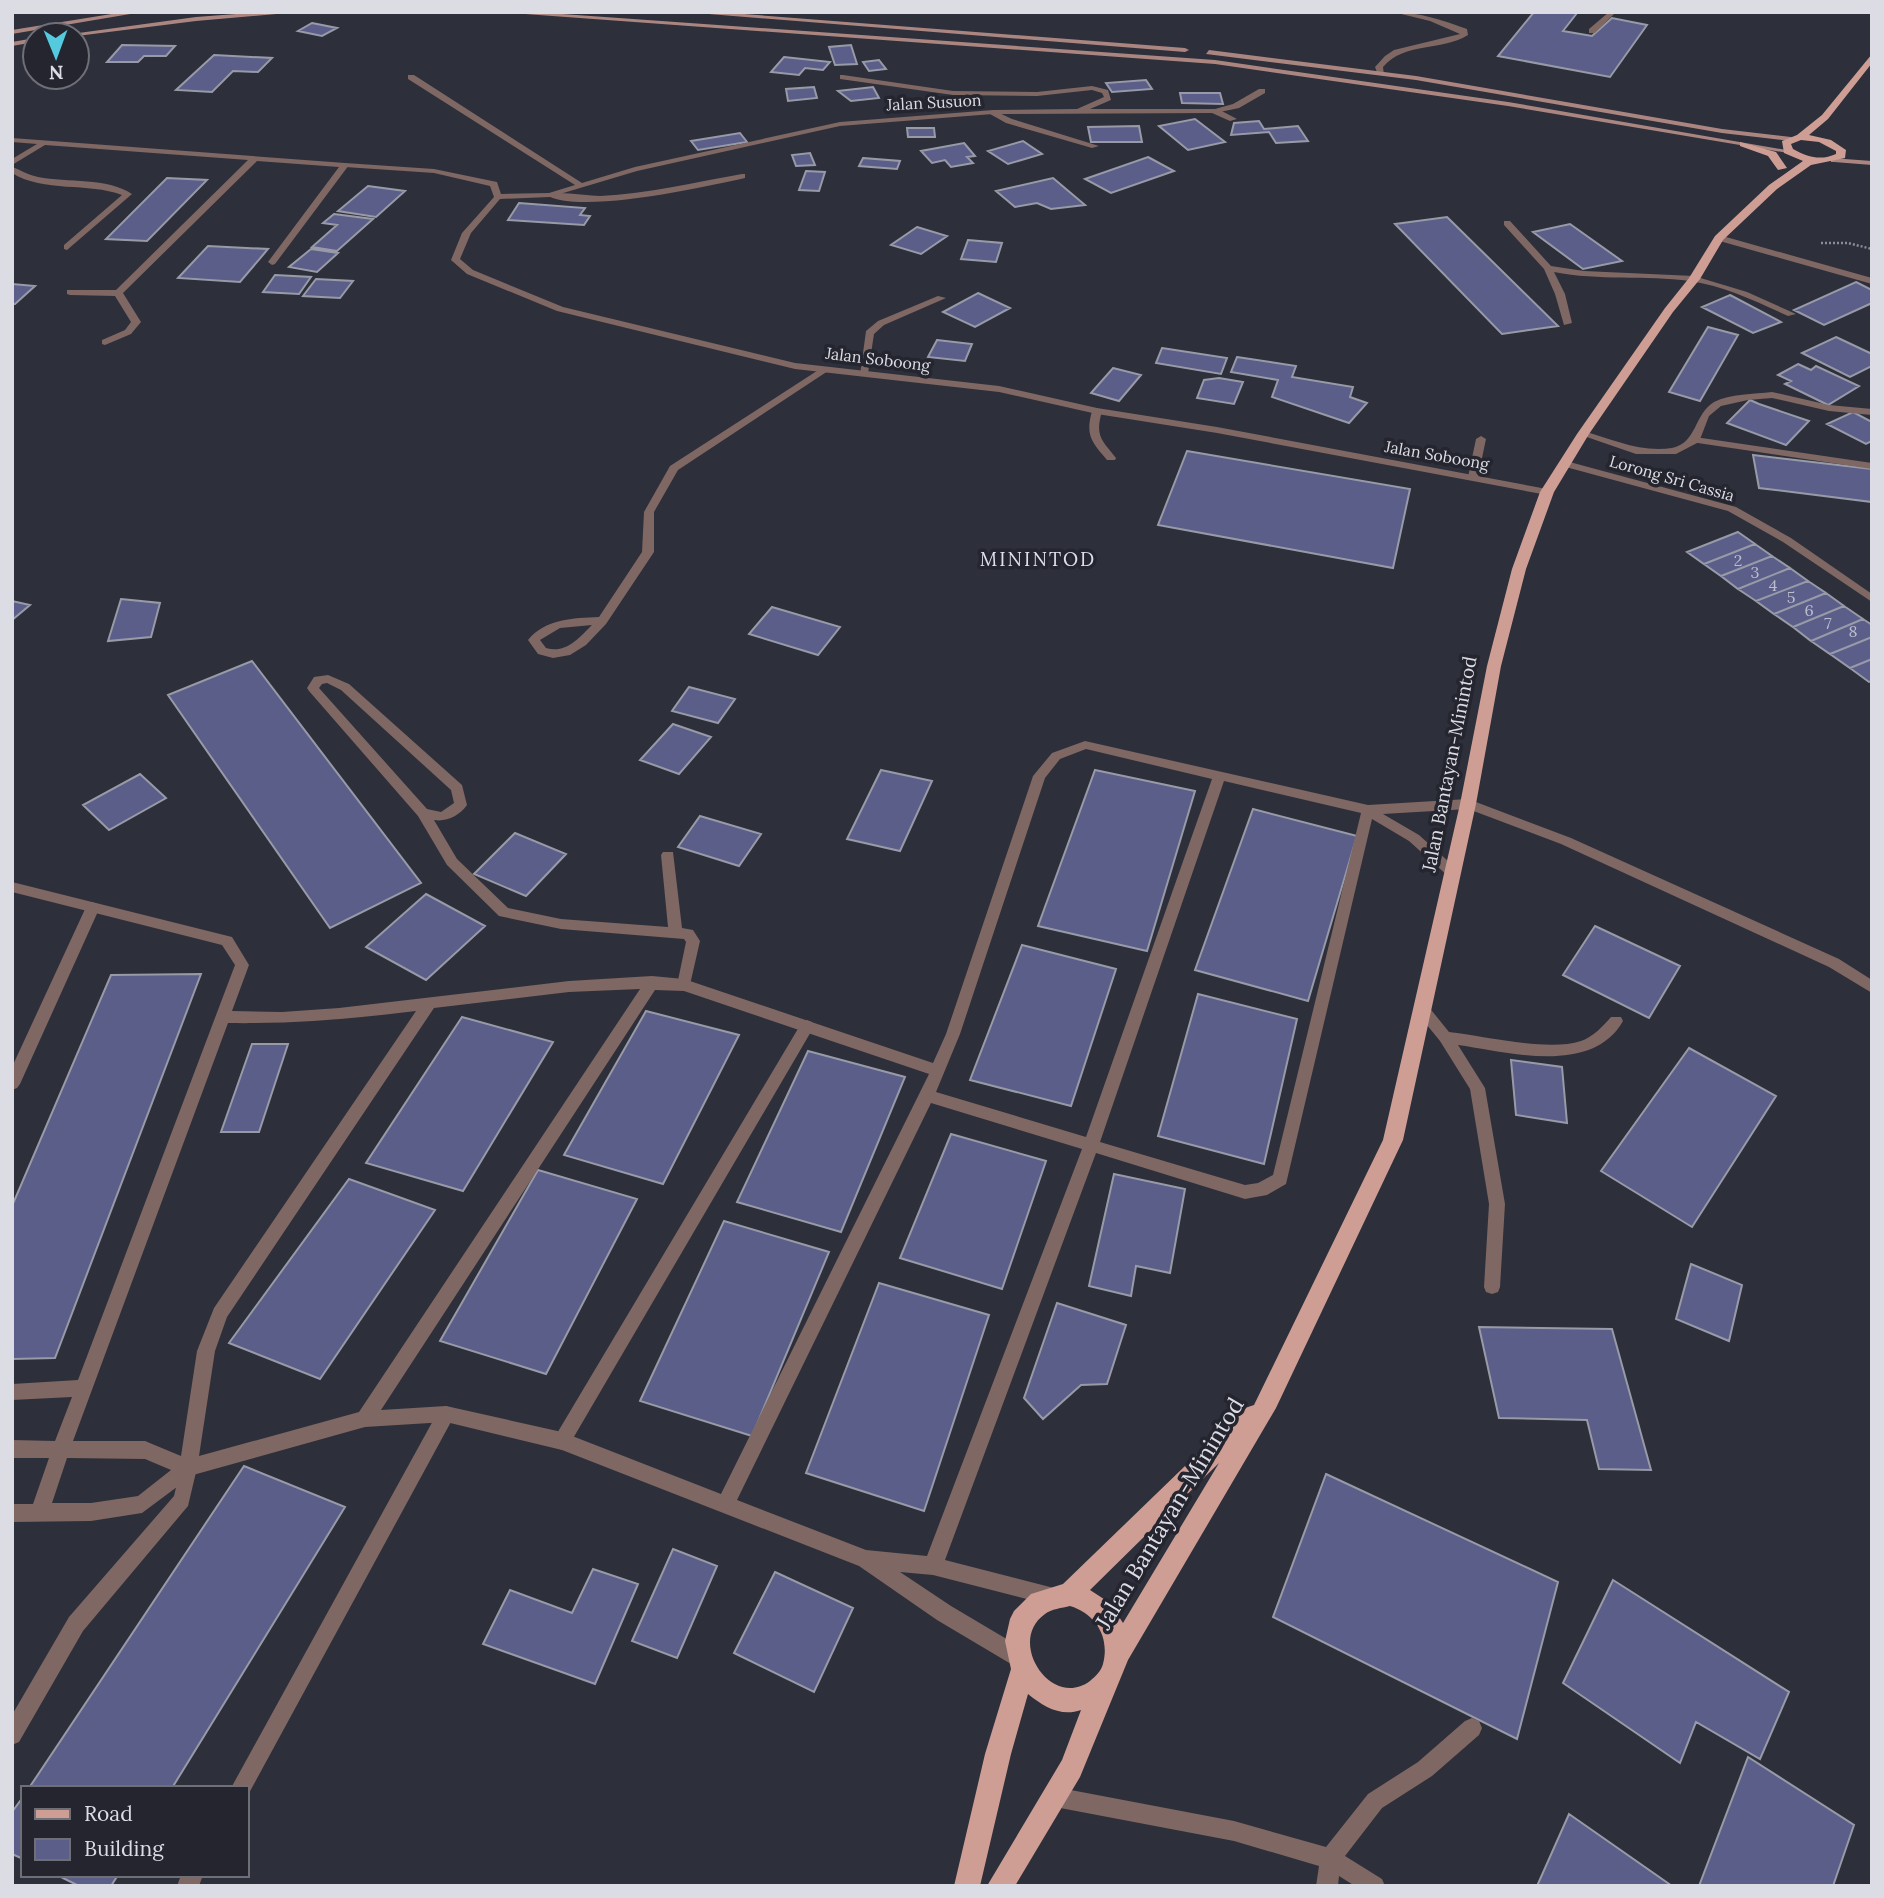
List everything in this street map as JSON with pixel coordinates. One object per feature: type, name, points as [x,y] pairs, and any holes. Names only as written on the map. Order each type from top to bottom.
[{"type":"main road","points":[[12,32],[139,12]]},
{"type":"main road","points":[[91,32],[197,19],[296,12]]},
{"type":"main road","points":[[499,12],[1214,62],[1508,104],[1744,144],[1791,153],[1815,161],[1872,161]]},
{"type":"main road","points":[[687,12],[1080,40],[1266,57],[1381,73],[1722,131],[1823,140],[1841,150],[1872,161]]},
{"type":"main road","points":[[1791,153],[1786,143],[1825,117],[1872,57]]},
{"type":"main road","points":[[1823,140],[1825,117]]},
{"type":"main road","points":[[1744,144],[1772,155],[1782,168]]},
{"type":"main road","points":[[1834,160],[1841,156],[1841,150]]},
{"type":"main road","name":"Jalan Bantayan-Minintod","points":[[1773,187],[1775,177],[1791,153]]},
{"type":"main road","name":"Jalan Bantayan-Minintod","points":[[1118,1654],[1268,1401],[1393,1140],[1468,804],[1494,666],[1519,569],[1548,492],[1583,435],[1669,310],[1694,279],[1719,238],[1773,187],[1807,163],[1815,161]]},
{"type":"main road","name":"Jalan Bantayan-Minintod","points":[[1060,1595],[1108,1554],[1268,1401]]},
{"type":"main road","points":[[967,1886],[1020,1664],[1018,1631],[1029,1609],[1060,1595],[1083,1597],[1106,1615],[1118,1640],[1114,1672],[1103,1686],[1087,1698],[1069,1700],[1051,1696],[1034,1686],[1020,1664]]},
{"type":"main road","points":[[1000,1886],[1055,1797],[1089,1728],[1103,1686]]},
{"type":"street","points":[[1381,73],[1379,67],[1383,61],[1398,49],[1455,40],[1464,36],[1464,31],[1455,26],[1396,12]]},
{"type":"street","points":[[1592,31],[1613,12]]},
{"type":"street","name":"Jalan Susuon","points":[[498,197],[550,195],[635,169],[840,124],[993,112],[1078,111],[1108,98],[1105,92],[1093,88],[1037,94],[953,93],[843,77]]},
{"type":"street","points":[[411,78],[582,186]]},
{"type":"street","points":[[1078,111],[1215,111],[1236,106],[1262,91]]},
{"type":"street","points":[[1215,111],[1233,119]]},
{"type":"street","points":[[993,112],[1009,121],[1094,146]]},
{"type":"street","points":[[12,141],[433,170],[473,177],[494,184],[498,197]]},
{"type":"street","points":[[12,163],[41,145]]},
{"type":"street","points":[[70,292],[118,293],[256,157]]},
{"type":"street","points":[[272,262],[345,165]]},
{"type":"street","points":[[12,169],[16,173],[32,177],[128,194],[67,247]]},
{"type":"street","points":[[550,195],[577,200],[601,198],[742,176]]},
{"type":"street","name":"Jalan Soboong","points":[[498,197],[471,225],[460,242],[456,260],[470,272],[560,309],[795,366],[999,389],[1097,411],[1548,492]]},
{"type":"street","points":[[1507,223],[1548,268],[1560,294],[1567,323]]},
{"type":"street","points":[[1719,238],[1872,281]]},
{"type":"street","points":[[1548,268],[1570,273],[1694,279],[1739,291],[1791,314]]},
{"type":"street","points":[[105,342],[128,332],[136,322],[118,293]]},
{"type":"street","points":[[863,373],[869,333],[881,323],[941,298]]},
{"type":"street","points":[[602,621],[561,624],[542,631],[534,640],[542,651],[553,654],[566,652],[582,642],[602,621],[648,552],[649,512],[674,468],[826,369]]},
{"type":"street","points":[[1583,435],[1636,451],[1676,451],[1695,440],[1705,415],[1718,404],[1772,395],[1829,408],[1872,412]]},
{"type":"street","points":[[1097,411],[1091,430],[1094,439],[1111,458]]},
{"type":"street","points":[[1473,477],[1480,439]]},
{"type":"street","points":[[1695,440],[1872,466]]},
{"type":"street","name":"Lorong Sri Cassia","points":[[1566,464],[1732,509],[1787,540],[1872,599]]},
{"type":"street","points":[[423,814],[443,817],[461,805],[457,788],[345,687],[328,679],[318,680],[313,688],[423,814],[452,862],[504,912],[561,924],[688,934],[693,941],[684,985]]},
{"type":"street","points":[[726,1504],[927,1096],[953,1034],[1039,776],[1056,756],[1086,745],[1219,778],[1368,810],[1468,804],[1566,841],[1834,962],[1872,987]]},
{"type":"street","points":[[933,1566],[1091,1145],[1219,778]]},
{"type":"street","points":[[1368,810],[1414,838],[1453,873]]},
{"type":"street","points":[[927,1096],[1245,1192],[1261,1190],[1280,1179],[1368,810]]},
{"type":"street","points":[[668,855],[676,932]]},
{"type":"street","points":[[12,887],[227,941],[243,965],[39,1514]]},
{"type":"street","points":[[12,1084],[93,907]]},
{"type":"street","points":[[224,1017],[312,1018],[535,990],[652,982],[684,985],[938,1071]]},
{"type":"street","points":[[365,1419],[652,982]]},
{"type":"street","points":[[12,1735],[76,1624],[183,1500],[206,1351],[220,1313],[430,1002]]},
{"type":"street","points":[[1423,1010],[1445,1037],[1477,1088],[1497,1204],[1492,1287]]},
{"type":"street","points":[[1445,1037],[1561,1051],[1592,1042],[1616,1021]]},
{"type":"street","points":[[562,1441],[807,1026]]},
{"type":"street","points":[[12,1392],[84,1388]]},
{"type":"street","points":[[242,1786],[446,1414]]},
{"type":"street","points":[[12,1513],[91,1512],[142,1504],[188,1468],[365,1419],[446,1414],[562,1441],[865,1559],[1020,1664]]},
{"type":"street","points":[[12,1449],[145,1450],[188,1468]]},
{"type":"street","points":[[865,1559],[933,1566],[1060,1595]]},
{"type":"street","points":[[1326,1886],[1330,1859],[1375,1801],[1424,1769],[1472,1728]]},
{"type":"street","points":[[1055,1797],[1234,1830],[1330,1859],[1375,1886]]},
{"type":"building","points":[[1534,12],[1577,13],[1563,31],[1592,36],[1612,18],[1647,25],[1610,77],[1498,56]]},
{"type":"building","points":[[312,23],[337,28],[322,36],[298,31]]},
{"type":"building","points":[[122,45],[175,46],[166,56],[144,56],[138,62],[107,62]]},
{"type":"building","points":[[851,45],[857,64],[835,65],[829,47]]},
{"type":"building","points":[[214,55],[272,58],[258,72],[233,71],[212,92],[176,90]]},
{"type":"building","points":[[784,57],[830,62],[823,70],[805,68],[799,75],[771,72]]},
{"type":"building","points":[[879,60],[886,69],[869,71],[863,62]]},
{"type":"building","points":[[1146,80],[1152,89],[1112,92],[1106,83]]},
{"type":"building","points":[[814,87],[817,98],[788,101],[786,89]]},
{"type":"building","points":[[873,87],[879,98],[851,101],[838,91]]},
{"type":"building","points":[[1180,93],[1220,93],[1223,104],[1182,103]]},
{"type":"building","points":[[1195,119],[1225,142],[1188,150],[1159,126]]},
{"type":"building","points":[[1259,121],[1264,129],[1298,126],[1308,141],[1276,143],[1269,132],[1231,135],[1234,123]]},
{"type":"building","points":[[1139,126],[1142,142],[1091,142],[1088,127]]},
{"type":"building","points":[[907,128],[934,128],[935,137],[908,137]]},
{"type":"building","points":[[740,133],[747,142],[698,150],[691,141]]},
{"type":"building","points":[[1023,141],[1042,154],[1008,164],[988,151]]},
{"type":"building","points":[[964,143],[975,156],[967,157],[973,163],[951,167],[945,160],[932,163],[921,151]]},
{"type":"building","points":[[810,153],[815,165],[796,166],[792,155]]},
{"type":"building","points":[[1148,157],[1174,171],[1111,193],[1085,179]]},
{"type":"building","points":[[863,158],[900,161],[897,169],[859,166]]},
{"type":"building","points":[[806,171],[825,172],[819,191],[799,190]]},
{"type":"building","points":[[167,178],[207,180],[147,241],[106,239]]},
{"type":"building","points":[[1053,178],[1085,205],[1051,209],[1037,203],[1015,207],[996,191]]},
{"type":"building","points":[[368,186],[405,191],[376,217],[338,211]]},
{"type":"building","points":[[519,203],[585,208],[580,215],[590,216],[584,225],[508,220]]},
{"type":"building","points":[[334,214],[373,219],[337,251],[312,247],[337,225],[323,223]]},
{"type":"building","points":[[1447,217],[1558,326],[1502,334],[1395,224]]},
{"type":"building","points":[[1570,224],[1622,261],[1583,269],[1533,232]]},
{"type":"building","points":[[917,227],[947,236],[921,254],[891,245]]},
{"type":"building","points":[[968,240],[1002,243],[996,262],[961,259]]},
{"type":"building","points":[[208,246],[268,249],[240,282],[178,278]]},
{"type":"building","points":[[311,249],[338,253],[317,272],[289,267]]},
{"type":"building","points":[[275,275],[311,277],[299,294],[263,292]]},
{"type":"building","points":[[316,279],[353,281],[340,298],[303,296]]},
{"type":"building","points":[[1856,282],[1872,290],[1872,303],[1824,325],[1794,310]]},
{"type":"building","points":[[12,284],[35,286],[12,304]]},
{"type":"building","points":[[978,293],[1010,308],[975,327],[943,312]]},
{"type":"building","points":[[1730,295],[1781,322],[1753,333],[1702,307]]},
{"type":"building","points":[[1708,327],[1738,335],[1700,401],[1669,392]]},
{"type":"building","points":[[1836,337],[1872,354],[1872,366],[1850,377],[1802,353]]},
{"type":"building","points":[[937,340],[972,344],[965,361],[928,357]]},
{"type":"building","points":[[1162,348],[1227,358],[1221,374],[1156,363]]},
{"type":"building","points":[[1237,357],[1296,366],[1292,377],[1353,387],[1350,397],[1367,403],[1349,423],[1272,397],[1278,380],[1231,372]]},
{"type":"building","points":[[1798,364],[1811,370],[1816,366],[1859,386],[1828,405],[1785,384],[1791,381],[1778,375]]},
{"type":"building","points":[[1113,368],[1141,375],[1119,401],[1091,393]]},
{"type":"building","points":[[1219,378],[1243,382],[1234,404],[1197,398],[1204,380]]},
{"type":"building","points":[[1750,400],[1809,421],[1786,445],[1727,423]]},
{"type":"building","points":[[1853,412],[1872,422],[1872,441],[1866,444],[1827,424]]},
{"type":"building","points":[[1187,451],[1410,489],[1393,568],[1158,525]]},
{"type":"building","points":[[1753,455],[1872,469],[1872,502],[1759,488]]},
{"type":"building","points":[[1738,532],[1755,544],[1704,564],[1687,552]]},
{"type":"building","points":[[1755,544],[1772,556],[1721,576],[1704,564]]},
{"type":"building","points":[[1772,556],[1790,568],[1738,589],[1721,576]]},
{"type":"building","points":[[1790,568],[1808,581],[1756,601],[1738,589]]},
{"type":"building","points":[[1808,581],[1826,593],[1774,614],[1756,601]]},
{"type":"building","points":[[1826,593],[1844,606],[1793,627],[1774,614]]},
{"type":"building","points":[[121,599],[160,603],[151,637],[108,641]]},
{"type":"building","points":[[12,601],[30,605],[12,620]]},
{"type":"building","points":[[1844,606],[1863,619],[1811,641],[1793,627]]},
{"type":"building","points":[[772,607],[840,627],[818,655],[749,634]]},
{"type":"building","points":[[1863,619],[1872,625],[1872,637],[1830,654],[1811,641]]},
{"type":"building","points":[[1872,637],[1872,659],[1850,668],[1830,654]]},
{"type":"building","points":[[1872,659],[1872,681],[1869,682],[1850,668]]},
{"type":"building","points":[[252,661],[421,883],[330,928],[168,695]]},
{"type":"building","points":[[689,687],[735,699],[718,723],[672,711]]},
{"type":"building","points":[[673,724],[711,737],[679,774],[640,760]]},
{"type":"building","points":[[881,770],[932,781],[900,851],[847,839]]},
{"type":"building","points":[[1095,770],[1195,791],[1147,951],[1038,926]]},
{"type":"building","points":[[140,774],[166,798],[109,830],[83,805]]},
{"type":"building","points":[[1253,809],[1357,836],[1308,1001],[1195,970]]},
{"type":"building","points":[[700,816],[761,834],[739,866],[678,847]]},
{"type":"building","points":[[515,833],[566,854],[526,896],[474,874]]},
{"type":"building","points":[[426,894],[485,926],[426,980],[366,947]]},
{"type":"building","points":[[1595,926],[1680,966],[1649,1018],[1563,975]]},
{"type":"building","points":[[1022,945],[1116,969],[1071,1106],[970,1080]]},
{"type":"building","points":[[201,974],[55,1358],[12,1359],[12,1206],[111,975]]},
{"type":"building","points":[[1198,994],[1297,1019],[1264,1164],[1158,1136]]},
{"type":"building","points":[[646,1011],[739,1035],[663,1184],[564,1155]]},
{"type":"building","points":[[462,1017],[553,1042],[463,1191],[366,1163]]},
{"type":"building","points":[[252,1044],[288,1044],[259,1132],[221,1132]]},
{"type":"building","points":[[1689,1048],[1776,1096],[1692,1227],[1601,1171]]},
{"type":"building","points":[[808,1051],[905,1077],[841,1232],[737,1202]]},
{"type":"building","points":[[1511,1060],[1562,1067],[1567,1123],[1516,1115]]},
{"type":"building","points":[[951,1134],[1046,1161],[1002,1289],[900,1258]]},
{"type":"building","points":[[538,1170],[637,1199],[546,1374],[440,1341]]},
{"type":"building","points":[[1114,1174],[1185,1189],[1170,1273],[1136,1266],[1131,1296],[1089,1286]]},
{"type":"building","points":[[349,1179],[435,1210],[320,1379],[229,1343]]},
{"type":"building","points":[[724,1221],[829,1252],[752,1436],[640,1401]]},
{"type":"building","points":[[1691,1264],[1742,1285],[1729,1341],[1676,1319]]},
{"type":"building","points":[[879,1283],[989,1315],[924,1511],[806,1473]]},
{"type":"building","points":[[1057,1303],[1126,1325],[1107,1384],[1081,1385],[1043,1419],[1024,1398]]},
{"type":"building","points":[[1479,1327],[1612,1329],[1651,1470],[1599,1469],[1587,1420],[1499,1418]]},
{"type":"building","points":[[244,1466],[345,1507],[173,1786],[30,1786]]},
{"type":"building","points":[[1326,1474],[1558,1582],[1517,1739],[1273,1617]]},
{"type":"building","points":[[673,1549],[717,1566],[677,1658],[632,1641]]},
{"type":"building","points":[[593,1569],[638,1584],[595,1684],[483,1644],[510,1590],[572,1613]]},
{"type":"building","points":[[775,1572],[853,1608],[814,1692],[734,1653]]},
{"type":"building","points":[[1613,1580],[1789,1692],[1760,1759],[1696,1722],[1680,1763],[1563,1683]]},
{"type":"building","points":[[1748,1757],[1854,1825],[1833,1886],[1699,1886]]},
{"type":"building","points":[[21,1800],[21,1858],[12,1854],[12,1812]]},
{"type":"building","points":[[1569,1814],[1672,1886],[1537,1886]]},
{"type":"building","points":[[61,1877],[117,1877],[111,1886],[79,1886]]},
{"type":"district","name":"MININTOD","points":[[1038,559]]}]
